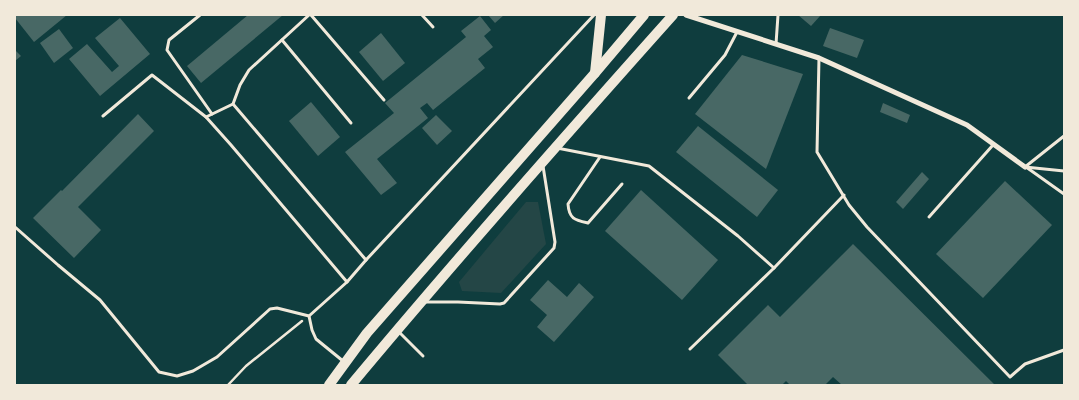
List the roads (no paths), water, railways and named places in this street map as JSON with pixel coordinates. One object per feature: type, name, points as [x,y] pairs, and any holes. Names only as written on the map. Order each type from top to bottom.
[{"type":"main road","points":[[595,73],[600,15]]},
{"type":"main road","points":[[329,385],[368,334],[644,15]]},
{"type":"main road","points":[[351,385],[420,302],[554,148],[673,15]]},
{"type":"main road","points":[[360,385],[378,352]]},
{"type":"street","points":[[686,15],[819,58],[967,125],[1025,167]]},
{"type":"lane","points":[[200,15],[169,40],[167,50],[212,114]]},
{"type":"lane","points":[[206,117],[233,104],[240,85],[249,70],[310,15],[384,100]]},
{"type":"lane","points":[[422,15],[433,27]]},
{"type":"lane","points":[[309,316],[347,282],[594,15]]},
{"type":"lane","points":[[776,44],[778,15]]},
{"type":"lane","points":[[689,98],[724,55],[738,31]]},
{"type":"lane","points":[[282,40],[351,122]]},
{"type":"lane","points":[[819,58],[818,152],[844,194],[849,206],[1010,377],[1025,364],[1064,350]]},
{"type":"lane","points":[[103,116],[152,75],[206,117],[347,282]]},
{"type":"lane","points":[[233,104],[366,260]]},
{"type":"lane","points":[[1025,167],[1064,136]]},
{"type":"lane","points":[[929,217],[994,144]]},
{"type":"lane","points":[[554,148],[650,166],[738,236],[774,268]]},
{"type":"lane","points":[[600,157],[568,204],[568,212],[573,218],[588,223],[622,184]]},
{"type":"lane","points":[[420,302],[504,303],[554,248],[555,242],[542,162]]},
{"type":"lane","points":[[1025,167],[1064,171]]},
{"type":"lane","points":[[1025,167],[1064,194]]},
{"type":"lane","points":[[690,350],[774,268],[844,194]]},
{"type":"lane","points":[[15,227],[58,266],[100,300],[159,372],[177,376],[193,371],[217,357],[270,310],[277,308],[309,316]]},
{"type":"lane","points":[[309,316],[316,339],[346,363]]},
{"type":"lane","points":[[397,330],[424,356]]}]
